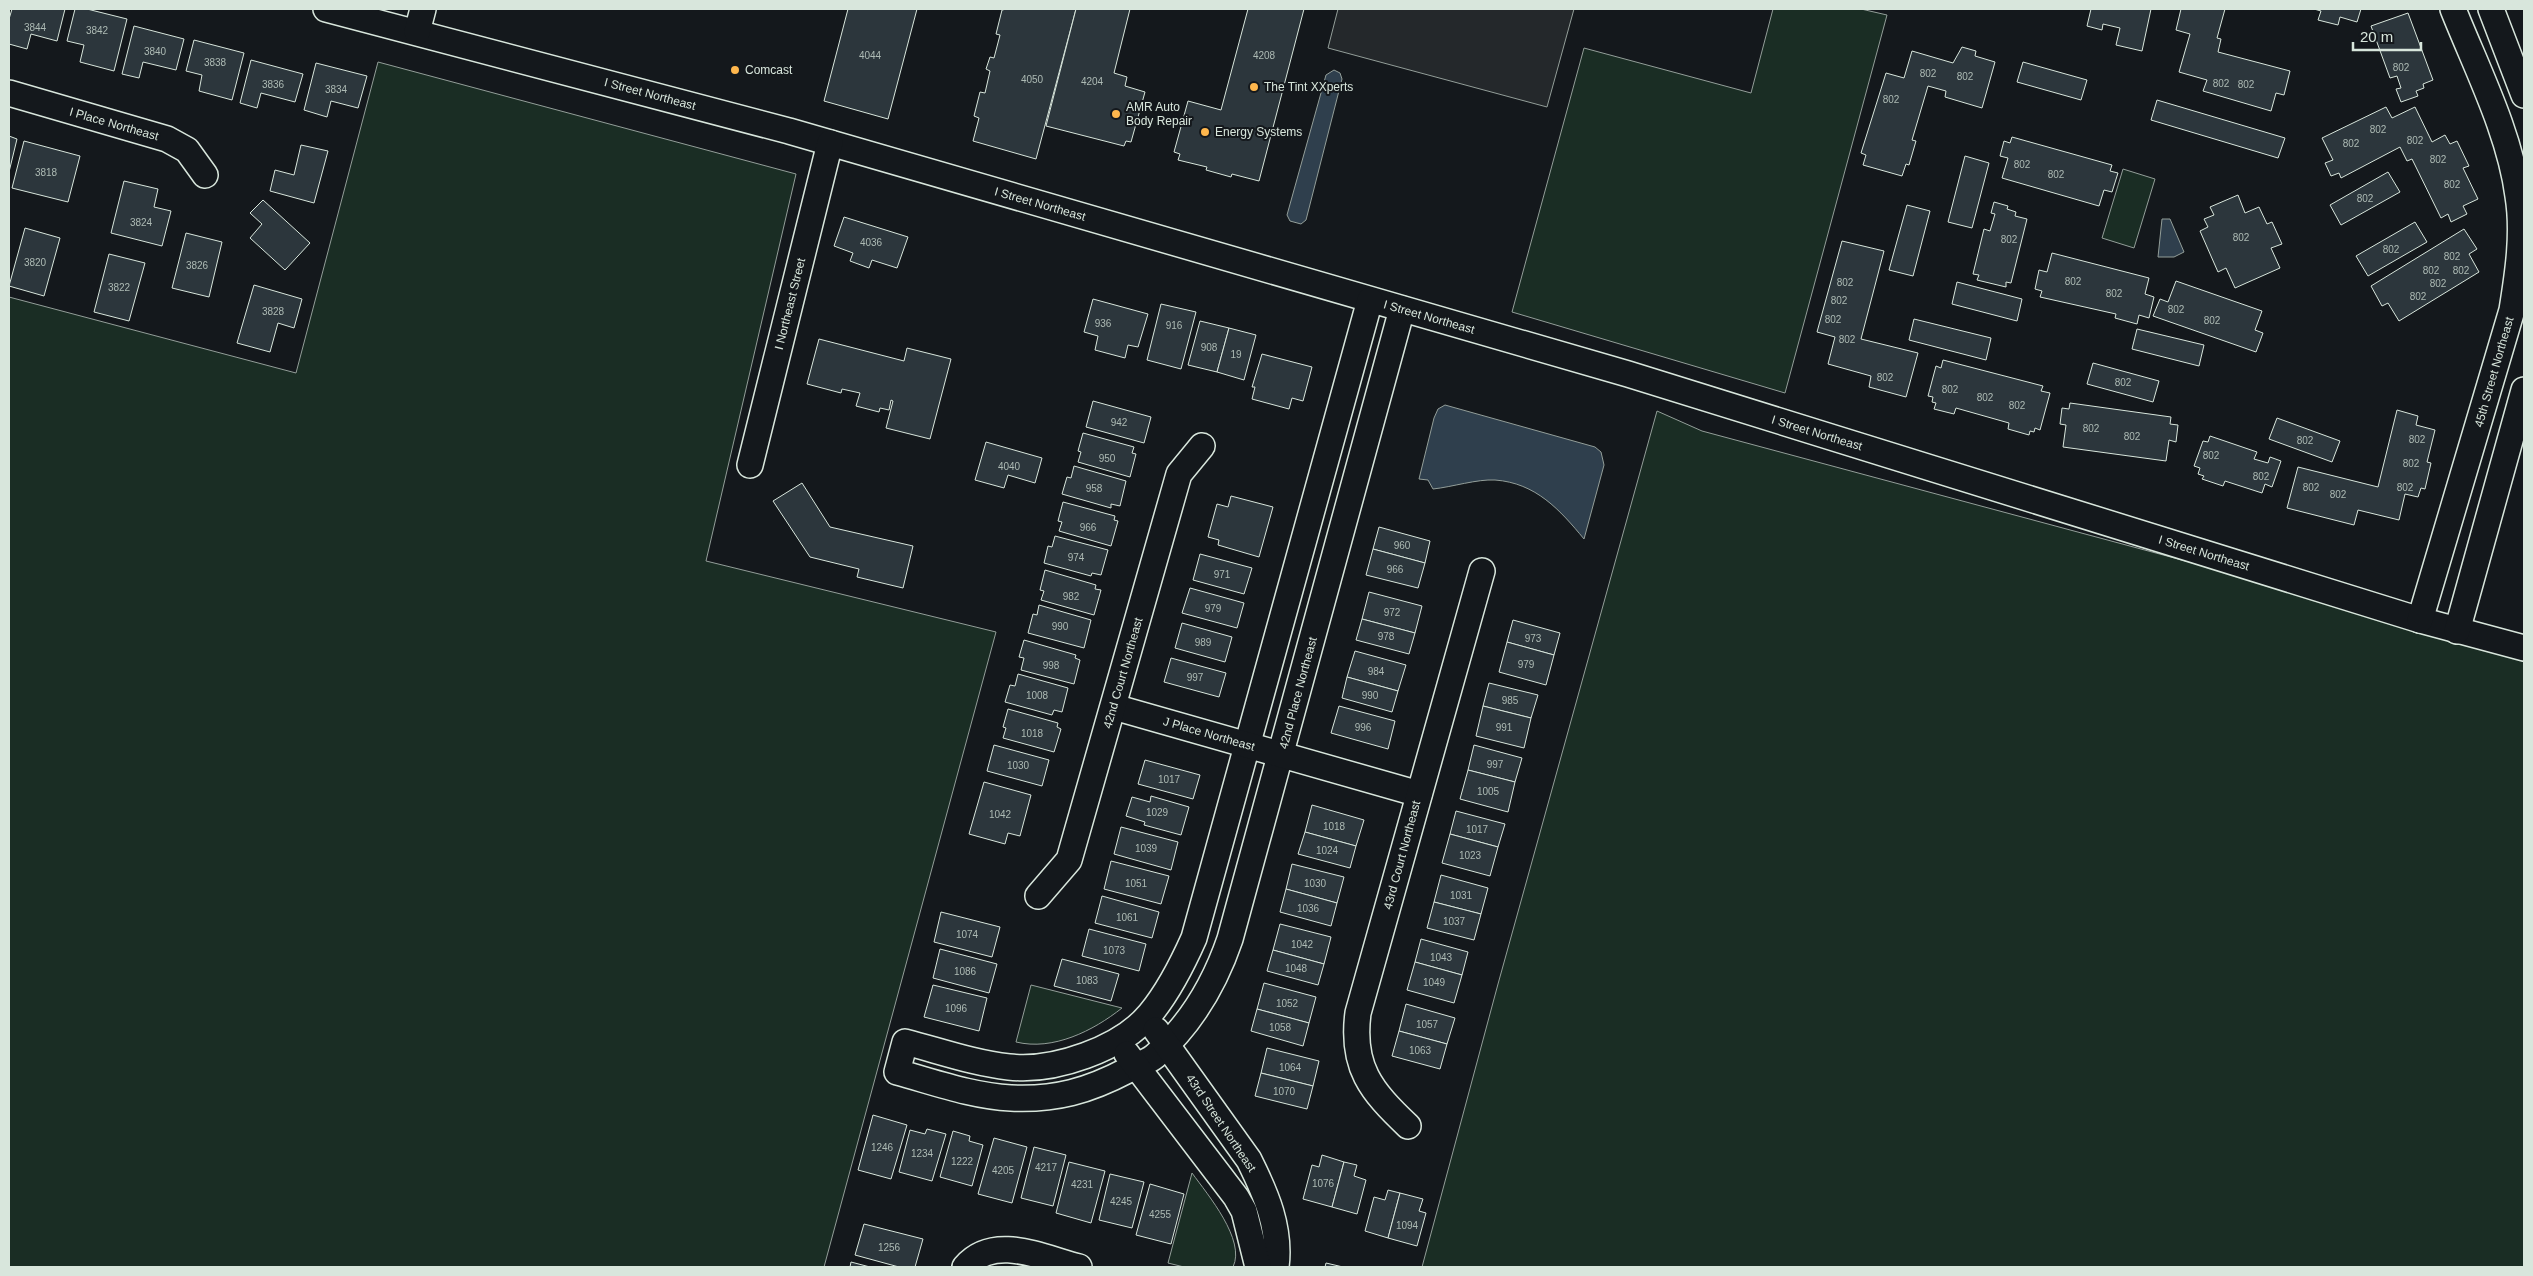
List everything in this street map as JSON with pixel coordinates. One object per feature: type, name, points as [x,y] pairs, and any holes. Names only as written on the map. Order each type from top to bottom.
[{"type":"street","name":"I Street Northeast","points":[[326,9],[420,20],[830,143],[1628,374],[2420,620],[2524,648]]},
{"type":"street","name":"45th Street Northeast","points":[[2420,620],[2512,310],[2518,277],[2520,234],[2518,196],[2501,132],[2453,9]]},
{"type":"street","points":[[2491,9],[2524,95]]},
{"type":"street","name":"I Place Northeast","points":[[9,93],[167,139],[187,150],[205,175]]},
{"type":"street","name":"I Northeast Street","points":[[750,465],[830,143]]},
{"type":"street","points":[[1152,1056],[1105,1082],[1074,1094],[1048,1098],[1010,1098],[979,1094],[897,1072],[905,1042],[980,1063],[1011,1067],[1073,1060],[1132,1029],[1175,978],[1194,938],[1370,300]]},
{"type":"street","name":"42nd Place Northeast","points":[[1152,1056],[1201,1001],[1220,968],[1281,755],[1402,309]]},
{"type":"street","points":[[2457,631],[2524,390]]},
{"type":"street","name":"42nd Court Northeast","points":[[1038,896],[1069,860],[1179,474],[1202,446]]},
{"type":"street","name":"43rd Court Northeast","points":[[1408,1126],[1379,1098],[1358,1054],[1356,1035],[1358,1013],[1482,571]]},
{"type":"street","name":"J Place Northeast","points":[[1114,707],[1419,794]]},
{"type":"street","name":"43rd Street Northeast","points":[[1132,1029],[1152,1056],[1244,1211],[1258,1267]]},
{"type":"street","name":"43rd Street Northeast","points":[[1132,1029],[1152,1056],[1248,1160],[1260,1181],[1276,1229],[1278,1253],[1276,1267]]},
{"type":"street","points":[[965,1267],[980,1254],[1007,1249],[1079,1267]]},
{"type":"green space","points":[[1773,9],[1861,9],[1887,15],[1785,393],[1512,312],[1584,48],[1751,93]]},
{"type":"green space","points":[[378,62],[796,174],[706,561],[996,632],[824,1267],[9,1267],[9,297],[296,373]]},
{"type":"green space","points":[[2123,169],[2155,179],[2134,248],[2102,238]]},
{"type":"green space","points":[[1657,411],[1702,431],[2524,652],[2524,1267],[1422,1267],[1498,984]]},
{"type":"green space","points":[[1031,985],[1122,1008],[1098,1024],[1072,1037],[1044,1044],[1016,1042]]},
{"type":"green space","points":[[1192,1173],[1215,1205],[1230,1231],[1236,1256],[1233,1267],[1184,1267],[1168,1263]]},
{"type":"shaded area","points":[[1338,9],[1574,9],[1547,107],[1328,48]]},
{"type":"water","points":[[1334,70],[1340,73],[1342,79],[1306,220],[1301,224],[1290,221],[1287,215],[1326,75]]},
{"type":"water","points":[[2162,219],[2170,219],[2184,252],[2174,257],[2158,257]]},
{"type":"water","points":[[1445,405],[1595,447],[1601,452],[1604,465],[1584,539],[1556,508],[1535,492],[1523,486],[1510,482],[1488,480],[1433,489],[1428,480],[1419,479],[1434,418],[1438,409]]},
{"type":"building","points":[[12,9],[65,9],[57,41],[31,34],[27,49],[9,44],[9,19]]},
{"type":"building","points":[[75,9],[87,9],[127,19],[114,71],[80,62],[84,45],[67,41]]},
{"type":"building","points":[[848,9],[917,9],[888,119],[824,101]]},
{"type":"building","points":[[1076,9],[1036,159],[973,141],[979,118],[974,116],[980,92],[985,93],[990,71],[986,69],[990,57],[994,58],[1000,35],[996,34],[1002,10]]},
{"type":"building","points":[[1076,9],[1130,9],[1114,73],[1127,77],[1125,86],[1145,92],[1131,142],[1126,141],[1124,146],[1046,126]]},
{"type":"building","points":[[1248,9],[1304,9],[1259,181],[1232,174],[1231,177],[1206,170],[1207,167],[1178,160],[1180,154],[1174,152],[1188,101],[1221,110]]},
{"type":"building","points":[[2091,9],[2151,9],[2142,51],[2116,45],[2120,28],[2103,24],[2102,30],[2087,26]]},
{"type":"building","points":[[2181,9],[2225,9],[2217,38],[2221,39],[2218,52],[2290,71],[2284,95],[2276,93],[2271,111],[2203,91],[2207,80],[2179,72],[2190,34],[2176,30]]},
{"type":"building","points":[[2314,9],[2361,9],[2357,22],[2340,17],[2338,25],[2318,20],[2321,11]]},
{"type":"building","points":[[2408,13],[2433,80],[2423,84],[2424,88],[2416,91],[2418,96],[2401,102],[2396,89],[2401,88],[2397,76],[2390,78],[2371,26]]},
{"type":"building","points":[[134,26],[184,39],[176,70],[143,62],[139,78],[122,74]]},
{"type":"building","points":[[194,40],[244,53],[232,100],[199,91],[202,75],[186,71]]},
{"type":"building","points":[[1962,47],[1976,51],[1975,56],[1995,62],[1982,108],[1945,97],[1946,91],[1928,86],[1912,140],[1916,141],[1909,165],[1906,164],[1902,176],[1863,165],[1866,155],[1861,153],[1886,73],[1904,78],[1912,51],[1953,63]]},
{"type":"building","points":[[251,60],[303,74],[295,102],[261,93],[257,108],[240,103]]},
{"type":"building","points":[[2023,62],[2087,80],[2081,100],[2017,82]]},
{"type":"building","points":[[316,63],[367,76],[358,108],[331,101],[327,117],[304,110]]},
{"type":"building","points":[[2157,100],[2285,138],[2278,158],[2151,120]]},
{"type":"building","points":[[2386,107],[2392,118],[2415,107],[2432,142],[2445,135],[2450,144],[2457,141],[2469,166],[2463,168],[2478,199],[2463,206],[2467,214],[2451,222],[2448,214],[2441,218],[2412,159],[2407,161],[2400,147],[2341,178],[2339,173],[2331,176],[2325,163],[2333,160],[2322,138]]},
{"type":"building","points":[[9,136],[17,139],[9,172]]},
{"type":"building","points":[[2012,137],[2112,165],[2110,171],[2118,173],[2112,192],[2104,190],[2099,206],[2002,178],[2008,158],[2000,156],[2004,141],[2010,143]]},
{"type":"building","points":[[24,141],[80,156],[68,202],[12,188]]},
{"type":"building","points":[[301,145],[328,151],[314,203],[270,191],[275,170],[294,175]]},
{"type":"building","points":[[1965,156],[1989,163],[1972,228],[1948,222]]},
{"type":"building","points":[[2388,172],[2400,192],[2341,225],[2330,205]]},
{"type":"building","points":[[124,181],[158,189],[154,207],[171,211],[162,246],[111,233]]},
{"type":"building","points":[[2238,195],[2245,213],[2259,207],[2267,224],[2272,222],[2282,244],[2271,248],[2280,268],[2235,288],[2226,268],[2218,272],[2200,231],[2208,227],[2204,219],[2214,215],[2210,207]]},
{"type":"building","points":[[263,200],[310,243],[285,270],[250,238],[262,224],[250,213]]},
{"type":"building","points":[[1994,202],[2008,206],[2007,209],[2016,212],[2015,216],[2027,219],[2011,283],[2006,282],[2006,287],[1977,280],[1979,275],[1973,274],[1984,229],[1990,231],[1995,214],[1991,213]]},
{"type":"building","points":[[1907,205],[1930,211],[1913,276],[1889,270]]},
{"type":"building","points":[[844,217],[908,237],[897,268],[872,260],[869,268],[850,261],[853,253],[834,246]]},
{"type":"building","points":[[2415,222],[2427,242],[2368,276],[2356,256]]},
{"type":"building","points":[[25,228],[60,238],[44,296],[9,286]]},
{"type":"building","points":[[2464,229],[2477,249],[2469,254],[2479,272],[2399,321],[2388,303],[2382,306],[2371,286]]},
{"type":"building","points":[[186,233],[222,242],[209,297],[172,288]]},
{"type":"building","points":[[1842,241],[1884,251],[1861,339],[1918,353],[1906,397],[1869,387],[1871,376],[1828,364],[1835,337],[1817,332]]},
{"type":"building","points":[[2052,253],[2149,278],[2145,294],[2154,297],[2149,318],[2139,315],[2137,324],[2115,318],[2116,314],[2040,297],[2042,291],[2035,289],[2039,270],[2047,272]]},
{"type":"building","points":[[109,254],[145,263],[129,321],[94,312]]},
{"type":"building","points":[[2176,281],[2262,311],[2255,330],[2263,333],[2256,352],[2153,316],[2160,299],[2168,302]]},
{"type":"building","points":[[1957,282],[2022,299],[2017,321],[1952,304]]},
{"type":"building","points":[[254,285],[302,299],[294,328],[278,323],[270,352],[237,343]]},
{"type":"building","points":[[1093,299],[1148,314],[1138,347],[1128,345],[1125,358],[1095,350],[1098,336],[1084,332]]},
{"type":"building","points":[[1161,304],[1196,312],[1181,369],[1147,360]]},
{"type":"building","points":[[1914,319],[1991,338],[1986,360],[1909,340]]},
{"type":"building","points":[[1200,321],[1229,328],[1217,372],[1188,365]]},
{"type":"building","points":[[1229,328],[1256,335],[1244,380],[1217,372]]},
{"type":"building","points":[[2137,329],[2204,345],[2199,366],[2132,349]]},
{"type":"building","points":[[819,339],[904,361],[907,348],[951,359],[930,439],[886,428],[893,401],[891,400],[889,410],[880,408],[879,412],[856,406],[860,393],[842,389],[841,393],[807,384]]},
{"type":"building","points":[[1262,354],[1312,367],[1303,401],[1292,398],[1289,409],[1252,399],[1255,387],[1252,387]]},
{"type":"building","points":[[1943,360],[2043,386],[2041,391],[2050,393],[2040,430],[2035,428],[2034,432],[2030,431],[2029,435],[2008,429],[2009,423],[1956,408],[1954,414],[1934,409],[1936,403],[1932,402],[1933,397],[1928,396],[1936,366],[1941,368]]},
{"type":"building","points":[[2093,363],[2159,381],[2153,402],[2087,384]]},
{"type":"building","points":[[1093,401],[1151,417],[1144,443],[1086,427]]},
{"type":"building","points":[[2070,403],[2171,417],[2170,424],[2178,425],[2176,442],[2169,440],[2166,461],[2063,447],[2066,425],[2060,424],[2062,408],[2069,409]]},
{"type":"building","points":[[2397,410],[2418,416],[2416,425],[2435,430],[2427,462],[2431,463],[2425,489],[2421,488],[2418,497],[2405,494],[2399,520],[2358,510],[2354,525],[2287,508],[2298,467],[2378,487]]},
{"type":"building","points":[[2277,418],[2340,441],[2332,462],[2269,439]]},
{"type":"building","points":[[1083,433],[1134,447],[1132,453],[1136,454],[1130,477],[1078,462],[1081,452],[1078,451]]},
{"type":"building","points":[[2210,436],[2257,452],[2254,459],[2268,463],[2270,457],[2281,461],[2272,487],[2265,484],[2262,493],[2225,481],[2223,486],[2202,479],[2204,476],[2198,474],[2200,468],[2194,466],[2203,441],[2208,442]]},
{"type":"building","points":[[986,442],[1042,458],[1035,483],[1008,475],[1004,488],[975,480]]},
{"type":"building","points":[[1074,466],[1126,481],[1120,506],[1111,504],[1111,508],[1062,494],[1067,477],[1071,478]]},
{"type":"building","points":[[802,483],[830,527],[913,546],[903,588],[857,577],[859,569],[810,557],[773,501]]},
{"type":"building","points":[[1231,496],[1273,507],[1259,557],[1218,545],[1219,540],[1208,537],[1217,504],[1228,507]]},
{"type":"building","points":[[1063,502],[1115,516],[1114,520],[1118,521],[1111,546],[1059,531],[1062,522],[1058,521]]},
{"type":"building","points":[[1379,527],[1430,541],[1425,563],[1373,549]]},
{"type":"building","points":[[1055,536],[1108,550],[1101,575],[1092,573],[1091,576],[1044,563],[1048,546],[1052,547]]},
{"type":"building","points":[[1373,549],[1425,563],[1418,588],[1366,575]]},
{"type":"building","points":[[1200,554],[1252,568],[1244,594],[1193,580]]},
{"type":"building","points":[[1045,570],[1096,585],[1095,589],[1101,590],[1094,615],[1041,600],[1044,591],[1040,590]]},
{"type":"building","points":[[1190,588],[1244,603],[1237,628],[1182,613]]},
{"type":"building","points":[[1369,592],[1422,606],[1415,633],[1362,619]]},
{"type":"building","points":[[1039,605],[1091,620],[1084,648],[1028,633],[1033,614],[1037,615]]},
{"type":"building","points":[[1362,619],[1415,633],[1409,654],[1356,640]]},
{"type":"building","points":[[1513,620],[1560,633],[1554,655],[1507,642]]},
{"type":"building","points":[[1182,623],[1232,637],[1225,662],[1175,648]]},
{"type":"building","points":[[1024,640],[1076,655],[1075,658],[1080,660],[1074,684],[1021,670],[1024,658],[1019,657]]},
{"type":"building","points":[[1507,642],[1554,655],[1546,685],[1499,672]]},
{"type":"building","points":[[1355,651],[1406,665],[1398,691],[1347,677]]},
{"type":"building","points":[[1171,658],[1226,673],[1219,697],[1164,682]]},
{"type":"building","points":[[1018,674],[1068,688],[1062,712],[1054,710],[1052,715],[1005,702],[1010,685],[1015,686]]},
{"type":"building","points":[[1347,677],[1398,691],[1392,712],[1342,698]]},
{"type":"building","points":[[1489,683],[1538,695],[1531,718],[1483,706]]},
{"type":"building","points":[[1339,706],[1395,721],[1388,749],[1331,733]]},
{"type":"building","points":[[1483,706],[1531,718],[1524,748],[1476,736]]},
{"type":"building","points":[[1008,709],[1058,723],[1057,727],[1061,729],[1054,752],[1003,738],[1006,728],[1003,727]]},
{"type":"building","points":[[994,745],[1049,760],[1042,786],[987,771]]},
{"type":"building","points":[[1474,745],[1522,758],[1515,782],[1468,770]]},
{"type":"building","points":[[1145,760],[1200,775],[1193,799],[1138,784]]},
{"type":"building","points":[[1468,770],[1515,782],[1508,812],[1460,799]]},
{"type":"building","points":[[984,782],[1031,795],[1020,836],[1008,833],[1005,844],[969,834]]},
{"type":"building","points":[[1151,796],[1189,807],[1181,835],[1144,825],[1145,822],[1126,816],[1132,797],[1150,802]]},
{"type":"building","points":[[1312,805],[1364,820],[1356,846],[1305,832]]},
{"type":"building","points":[[1456,811],[1505,824],[1498,847],[1450,834]]},
{"type":"building","points":[[1121,827],[1178,842],[1171,870],[1114,854]]},
{"type":"building","points":[[1305,832],[1356,846],[1350,868],[1298,854]]},
{"type":"building","points":[[1450,834],[1498,847],[1490,876],[1442,863]]},
{"type":"building","points":[[1111,861],[1169,876],[1161,904],[1104,889]]},
{"type":"building","points":[[1292,864],[1344,877],[1337,903],[1286,889]]},
{"type":"building","points":[[1441,875],[1488,888],[1481,914],[1434,902]]},
{"type":"building","points":[[1286,889],[1337,903],[1331,926],[1280,912]]},
{"type":"building","points":[[1102,896],[1159,912],[1152,938],[1095,923]]},
{"type":"building","points":[[1434,902],[1481,914],[1474,940],[1427,928]]},
{"type":"building","points":[[941,912],[1000,927],[992,957],[934,942]]},
{"type":"building","points":[[1280,924],[1331,937],[1324,964],[1273,950]]},
{"type":"building","points":[[1089,929],[1146,944],[1139,971],[1082,956]]},
{"type":"building","points":[[1421,939],[1468,952],[1462,975],[1415,962]]},
{"type":"building","points":[[940,949],[997,964],[989,993],[933,978]]},
{"type":"building","points":[[1273,950],[1324,964],[1318,985],[1267,971]]},
{"type":"building","points":[[1062,959],[1119,974],[1111,1001],[1054,986]]},
{"type":"building","points":[[1415,962],[1462,975],[1454,1003],[1407,990]]},
{"type":"building","points":[[1264,983],[1316,997],[1309,1023],[1257,1009]]},
{"type":"building","points":[[933,985],[987,998],[979,1031],[924,1017]]},
{"type":"building","points":[[1406,1004],[1455,1018],[1447,1044],[1399,1031]]},
{"type":"building","points":[[1257,1009],[1309,1023],[1303,1046],[1251,1031]]},
{"type":"building","points":[[1399,1031],[1447,1044],[1440,1069],[1392,1056]]},
{"type":"building","points":[[1267,1048],[1319,1061],[1313,1086],[1261,1073]]},
{"type":"building","points":[[1261,1073],[1313,1086],[1307,1109],[1255,1096]]},
{"type":"building","points":[[873,1115],[907,1125],[891,1179],[858,1170]]},
{"type":"building","points":[[927,1129],[946,1134],[932,1181],[899,1172],[910,1130],[925,1134]]},
{"type":"building","points":[[953,1131],[970,1136],[969,1141],[983,1145],[972,1186],[940,1177]]},
{"type":"building","points":[[994,1138],[1027,1147],[1012,1203],[978,1194]]},
{"type":"building","points":[[1034,1147],[1066,1155],[1053,1206],[1021,1198]]},
{"type":"building","points":[[1322,1155],[1344,1162],[1332,1207],[1303,1199],[1312,1165],[1319,1167]]},
{"type":"building","points":[[1069,1162],[1105,1171],[1091,1223],[1056,1213]]},
{"type":"building","points":[[1344,1162],[1357,1165],[1354,1176],[1366,1180],[1357,1214],[1332,1207]]},
{"type":"building","points":[[1110,1174],[1144,1182],[1132,1228],[1099,1220]]},
{"type":"building","points":[[1150,1184],[1184,1194],[1171,1244],[1136,1235]]},
{"type":"building","points":[[1388,1190],[1400,1193],[1388,1238],[1365,1231],[1374,1197],[1385,1200]]},
{"type":"building","points":[[1400,1193],[1423,1199],[1419,1211],[1426,1213],[1417,1246],[1388,1238]]},
{"type":"building","points":[[864,1224],[923,1239],[915,1267],[899,1267],[855,1255]]},
{"type":"building","points":[[851,1262],[870,1267],[850,1267]]},
{"type":"building","points":[[1326,1263],[1343,1267],[1325,1267]]},
{"type":"place","name":"Comcast","points":[[735,70]]},
{"type":"place","name":"The Tint XXperts","points":[[1254,87]]},
{"type":"place","name":"AMR Auto Body Repair","points":[[1116,114]]},
{"type":"place","name":"Energy Systems","points":[[1205,132]]}]
